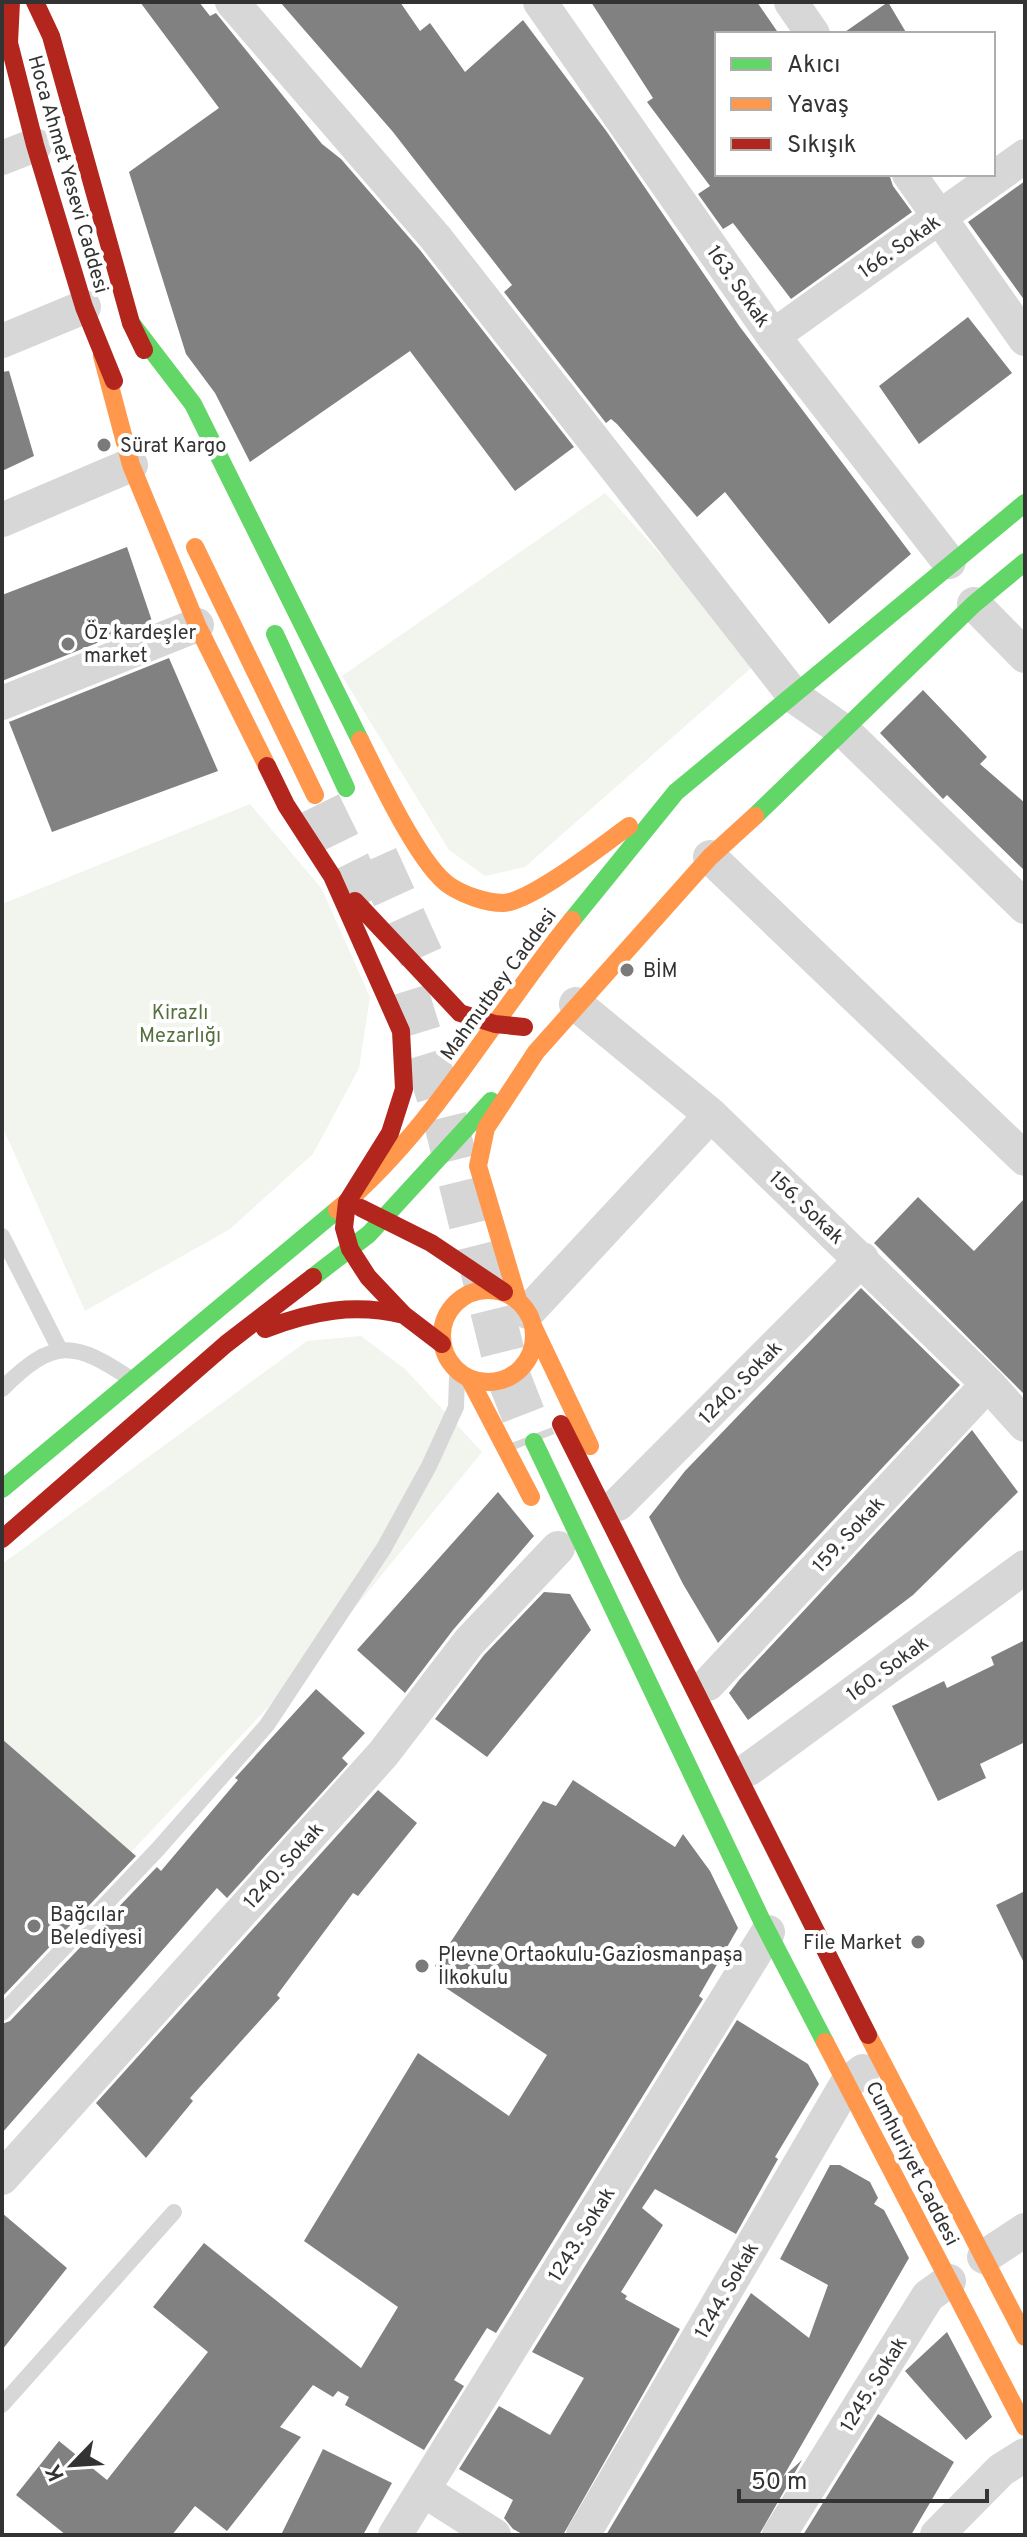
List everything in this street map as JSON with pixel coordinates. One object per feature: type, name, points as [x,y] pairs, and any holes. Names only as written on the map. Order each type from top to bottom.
[{"type":"main road","name":"Hoca Ahmet Yesevi Caddesi","points":[[11,2],[9,43],[35,145],[102,356]]},
{"type":"main road","name":"Hoca Ahmet Yesevi Caddesi","points":[[35,2],[51,36],[131,323]]},
{"type":"main road","points":[[131,323],[170,407]]},
{"type":"main road","points":[[131,323],[193,404],[379,779],[422,852],[448,885],[473,897],[505,903],[551,881],[676,792]]},
{"type":"main road","points":[[102,356],[197,625],[286,805],[332,876],[401,1031],[404,1089],[390,1133],[347,1202],[344,1228],[350,1249],[368,1277],[404,1315],[442,1344],[463,1374],[554,1541]]},
{"type":"main road","points":[[102,356],[137,452]]},
{"type":"main road","name":"Mahmutbey Caddesi","points":[[2,1489],[347,1202],[402,1145],[495,1024],[538,962],[676,792],[795,697],[949,562],[1025,503]]},
{"type":"main road","points":[[184,524],[319,804]]},
{"type":"main road","points":[[2,1539],[226,1344],[350,1249],[386,1217],[710,857],[845,732],[974,604],[1025,562]]},
{"type":"main road","points":[[268,619],[346,788]]},
{"type":"main road","points":[[332,876],[460,1013],[495,1024],[523,1027],[576,1004]]},
{"type":"main road","points":[[463,1374],[497,1381],[511,1376],[530,1354],[521,1307],[478,1166],[486,1128],[536,1052]]},
{"type":"main road","points":[[347,1202],[386,1217],[521,1307],[749,1769],[775,1856]]},
{"type":"main road","points":[[442,1344],[447,1312],[458,1300],[488,1289],[521,1307]]},
{"type":"main road","points":[[226,1344],[308,1311],[376,1307],[404,1315]]},
{"type":"main road","points":[[561,1424],[775,1856]]},
{"type":"main road","points":[[534,1442],[765,1926]]},
{"type":"main road","points":[[705,1846],[765,1926]]},
{"type":"main road","name":"Cumhuriyet Caddesi","points":[[775,1856],[1025,2337]]},
{"type":"main road","name":"Cumhuriyet Caddesi","points":[[765,1926],[1025,2427]]},
{"type":"street","points":[[232,2],[435,237],[795,697],[845,732],[1025,907]]},
{"type":"street","name":"163. Sokak","points":[[540,2],[773,336],[949,562]]},
{"type":"street","points":[[791,2],[812,32]]},
{"type":"street","points":[[2,158],[35,145]]},
{"type":"street","name":"166. Sokak","points":[[773,336],[1025,156]]},
{"type":"street","points":[[910,176],[1025,339]]},
{"type":"street","points":[[2,341],[84,307]]},
{"type":"street","points":[[2,520],[137,452]]},
{"type":"street","points":[[974,604],[1025,656]]},
{"type":"street","points":[[2,703],[197,625]]},
{"type":"street","points":[[710,857],[1025,1159]]},
{"type":"street","name":"156. Sokak","points":[[576,1004],[711,1115],[862,1259],[1025,1425]]},
{"type":"street","points":[[521,1307],[711,1115]]},
{"type":"street","name":"1240. Sokak","points":[[618,1504],[862,1259]]},
{"type":"street","name":"159. Sokak","points":[[708,1684],[988,1384]]},
{"type":"street","name":"1240. Sokak","points":[[2,2178],[383,1754],[469,1642],[554,1541]]},
{"type":"street","name":"160. Sokak","points":[[749,1769],[1025,1567]]},
{"type":"street","name":"1243. Sokak","points":[[395,2535],[765,1926]]},
{"type":"street","name":"1244. Sokak","points":[[583,2535],[847,2083],[881,2058]]},
{"type":"street","points":[[984,2257],[1025,2230]]},
{"type":"street","name":"1245. Sokak","points":[[779,2535],[928,2296],[949,2281]]},
{"type":"street","points":[[937,2535],[1001,2470],[1025,2455]]},
{"type":"street","points":[[423,2490],[494,2535]]},
{"type":"lane","points":[[2,1236],[59,1348]]},
{"type":"lane","points":[[2,1389],[24,1367],[59,1348],[91,1352],[133,1380]]},
{"type":"lane","points":[[2,2013],[158,1849],[267,1725],[384,1548],[429,1466],[456,1407],[463,1374]]},
{"type":"lane","points":[[2,2405],[174,2212]]},
{"type":"green space","points":[[605,493],[758,662],[525,867],[485,876],[449,850],[342,676]]},
{"type":"green space","name":"Kirazlı Mezarlığı","points":[[250,804],[322,889],[370,997],[359,1068],[313,1154],[230,1229],[85,1311],[2,1126],[2,904]]},
{"type":"green space","points":[[361,1336],[405,1369],[482,1452],[309,1664],[96,1889],[2,1803],[2,1564],[307,1341]]},
{"type":"building","points":[[140,2],[199,2],[210,16],[216,13],[322,144],[341,159],[420,250],[574,447],[515,491],[410,351],[250,462],[215,393],[186,354],[129,172],[219,108]]},
{"type":"building","points":[[280,2],[400,2],[420,31],[430,23],[465,72],[523,20],[607,132],[740,327],[911,554],[829,624],[725,492],[697,517],[617,424],[611,419],[606,423],[504,292],[512,285],[393,132]]},
{"type":"building","points":[[591,2],[757,2],[778,32],[715,32],[715,176],[890,176],[893,186],[912,212],[791,299],[733,223],[723,229],[698,194],[710,186],[647,102],[653,98]]},
{"type":"building","points":[[888,2],[906,32],[845,32]]},
{"type":"building","points":[[1025,181],[1025,301],[968,222]]},
{"type":"building","points":[[968,317],[1012,373],[919,444],[879,386]]},
{"type":"building","points":[[9,371],[34,456],[2,471],[2,372]]},
{"type":"building","points":[[127,547],[152,621],[2,681],[2,595]]},
{"type":"building","points":[[169,658],[218,771],[52,832],[9,722]]},
{"type":"building","points":[[923,690],[987,757],[980,764],[1025,803],[1025,871],[947,795],[943,799],[880,733]]},
{"type":"building","points":[[918,1197],[974,1251],[1025,1198],[1025,1395],[874,1243]]},
{"type":"building","points":[[861,1288],[960,1385],[718,1643],[649,1517],[685,1471]]},
{"type":"building","points":[[972,1430],[1018,1492],[913,1595],[748,1720],[729,1693]]},
{"type":"building","points":[[498,1492],[534,1536],[453,1630],[405,1693],[357,1650]]},
{"type":"building","points":[[544,1592],[570,1594],[591,1630],[487,1757],[435,1719],[484,1655]]},
{"type":"building","points":[[1025,1640],[1025,1742],[980,1764],[986,1778],[938,1801],[892,1706],[944,1681],[947,1688],[994,1665],[991,1657]]},
{"type":"building","points":[[316,1689],[365,1733],[342,1758],[348,1764],[227,1898],[217,1888],[2,2133],[2,2024],[10,2021],[157,1867],[161,1871],[238,1780],[235,1778]]},
{"type":"building","name":"Bağcılar Belediyesi","points":[[2,1739],[136,1856],[2,1997]]},
{"type":"building","points":[[573,1780],[675,1847],[683,1834],[710,1871],[738,1928],[699,1996],[703,1999],[496,2333],[487,2328],[454,2380],[464,2386],[424,2450],[345,2405],[349,2397],[338,2391],[333,2397],[313,2385],[280,2427],[301,2437],[227,2531],[195,2506],[172,2535],[66,2535],[16,2495],[59,2441],[107,2480],[208,2352],[153,2307],[204,2243],[361,2368],[398,2307],[304,2241],[418,2053],[509,2116],[547,2055],[437,1982],[443,1972],[435,1966],[543,1801],[556,1806]]},
{"type":"building","points":[[378,1790],[417,1823],[358,1896],[353,1893],[277,1995],[280,1998],[190,2098],[193,2101],[146,2158],[96,2103]]},
{"type":"building","points":[[1025,1891],[1025,1965],[996,1905]]},
{"type":"building","points":[[737,2020],[808,2064],[819,2084],[775,2157],[778,2159],[736,2234],[655,2189],[642,2208],[663,2225],[621,2292],[627,2296],[625,2299],[680,2329],[563,2535],[524,2535],[513,2529],[504,2518],[513,2500],[459,2469],[499,2406],[550,2435],[584,2378],[532,2352]]},
{"type":"building","points":[[830,2165],[840,2165],[870,2182],[878,2198],[874,2204],[884,2210],[909,2258],[783,2477],[802,2460],[759,2535],[606,2535],[751,2293],[809,2338],[828,2285],[780,2259]]},
{"type":"building","points":[[2,2213],[67,2268],[2,2350]]},
{"type":"building","points":[[947,2332],[992,2417],[966,2440],[905,2371]]},
{"type":"building","points":[[878,2414],[954,2462],[911,2535],[803,2535]]},
{"type":"building","points":[[323,2449],[392,2483],[363,2535],[281,2535]]},
{"type":"tunnel","points":[[319,804],[371,910]]},
{"type":"tunnel","points":[[376,857],[430,976]]},
{"type":"tunnel","points":[[406,991],[443,1111],[509,1378],[534,1442]]},
{"type":"traffic: fast","points":[[131,323],[193,404],[360,740]]},
{"type":"traffic: fast","points":[[572,920],[676,792],[1025,503]]},
{"type":"traffic: fast","points":[[755,816],[974,604],[1025,562]]},
{"type":"traffic: fast","points":[[275,634],[346,788]]},
{"type":"traffic: fast","points":[[313,1277],[369,1234],[491,1101]]},
{"type":"traffic: fast","points":[[2,1489],[337,1210]]},
{"type":"traffic: fast","points":[[534,1442],[762,1921],[825,2042]]},
{"type":"traffic: slow","points":[[102,356],[131,465],[197,625],[267,766]]},
{"type":"traffic: slow","points":[[195,547],[315,795]]},
{"type":"traffic: slow","points":[[360,740],[400,819],[426,860],[450,886],[475,898],[503,903],[531,893],[629,826]]},
{"type":"traffic: slow","points":[[518,1300],[478,1166],[486,1128],[536,1052],[710,857],[755,816]]},
{"type":"traffic: slow","points":[[337,1210],[371,1179],[433,1108],[572,920]]},
{"type":"traffic: slow","points":[[488,1290],[506,1293],[521,1303],[531,1318],[534,1336],[531,1354],[521,1369],[506,1379],[488,1382],[470,1379],[455,1369],[445,1354],[442,1336],[445,1318],[455,1303],[470,1293],[488,1290]]},
{"type":"traffic: slow","points":[[533,1326],[590,1446]]},
{"type":"traffic: slow","points":[[469,1378],[531,1497]]},
{"type":"traffic: slow","points":[[868,2035],[1025,2337]]},
{"type":"traffic: slow","points":[[825,2042],[1025,2427]]},
{"type":"traffic: jam","points":[[11,2],[9,43],[35,145],[84,307],[114,381]]},
{"type":"traffic: jam","points":[[35,2],[51,36],[131,323],[144,350]]},
{"type":"traffic: jam","points":[[267,766],[286,805],[332,876],[401,1031],[404,1089],[390,1133],[347,1202],[344,1228],[350,1249],[368,1277],[404,1315],[442,1344]]},
{"type":"traffic: jam","points":[[355,901],[460,1013],[495,1024],[524,1027]]},
{"type":"traffic: jam","points":[[361,1208],[431,1243],[504,1292]]},
{"type":"traffic: jam","points":[[2,1539],[226,1344],[313,1277]]},
{"type":"traffic: jam","points":[[265,1329],[316,1313],[350,1309],[404,1315]]},
{"type":"traffic: jam","points":[[561,1424],[868,2035]]},
{"type":"place","name":"Sürat Kargo","points":[[104,445]]},
{"type":"place","name":"Öz kardeşler market","points":[[68,644]]},
{"type":"place","name":"BİM","points":[[627,970]]},
{"type":"place","name":"Bağcılar Belediyesi","points":[[34,1926]]},
{"type":"place","name":"File Market","points":[[918,1942]]},
{"type":"place","name":"Plevne Ortaokulu-Gaziosmanpaşa İlkokulu","points":[[422,1966]]}]
